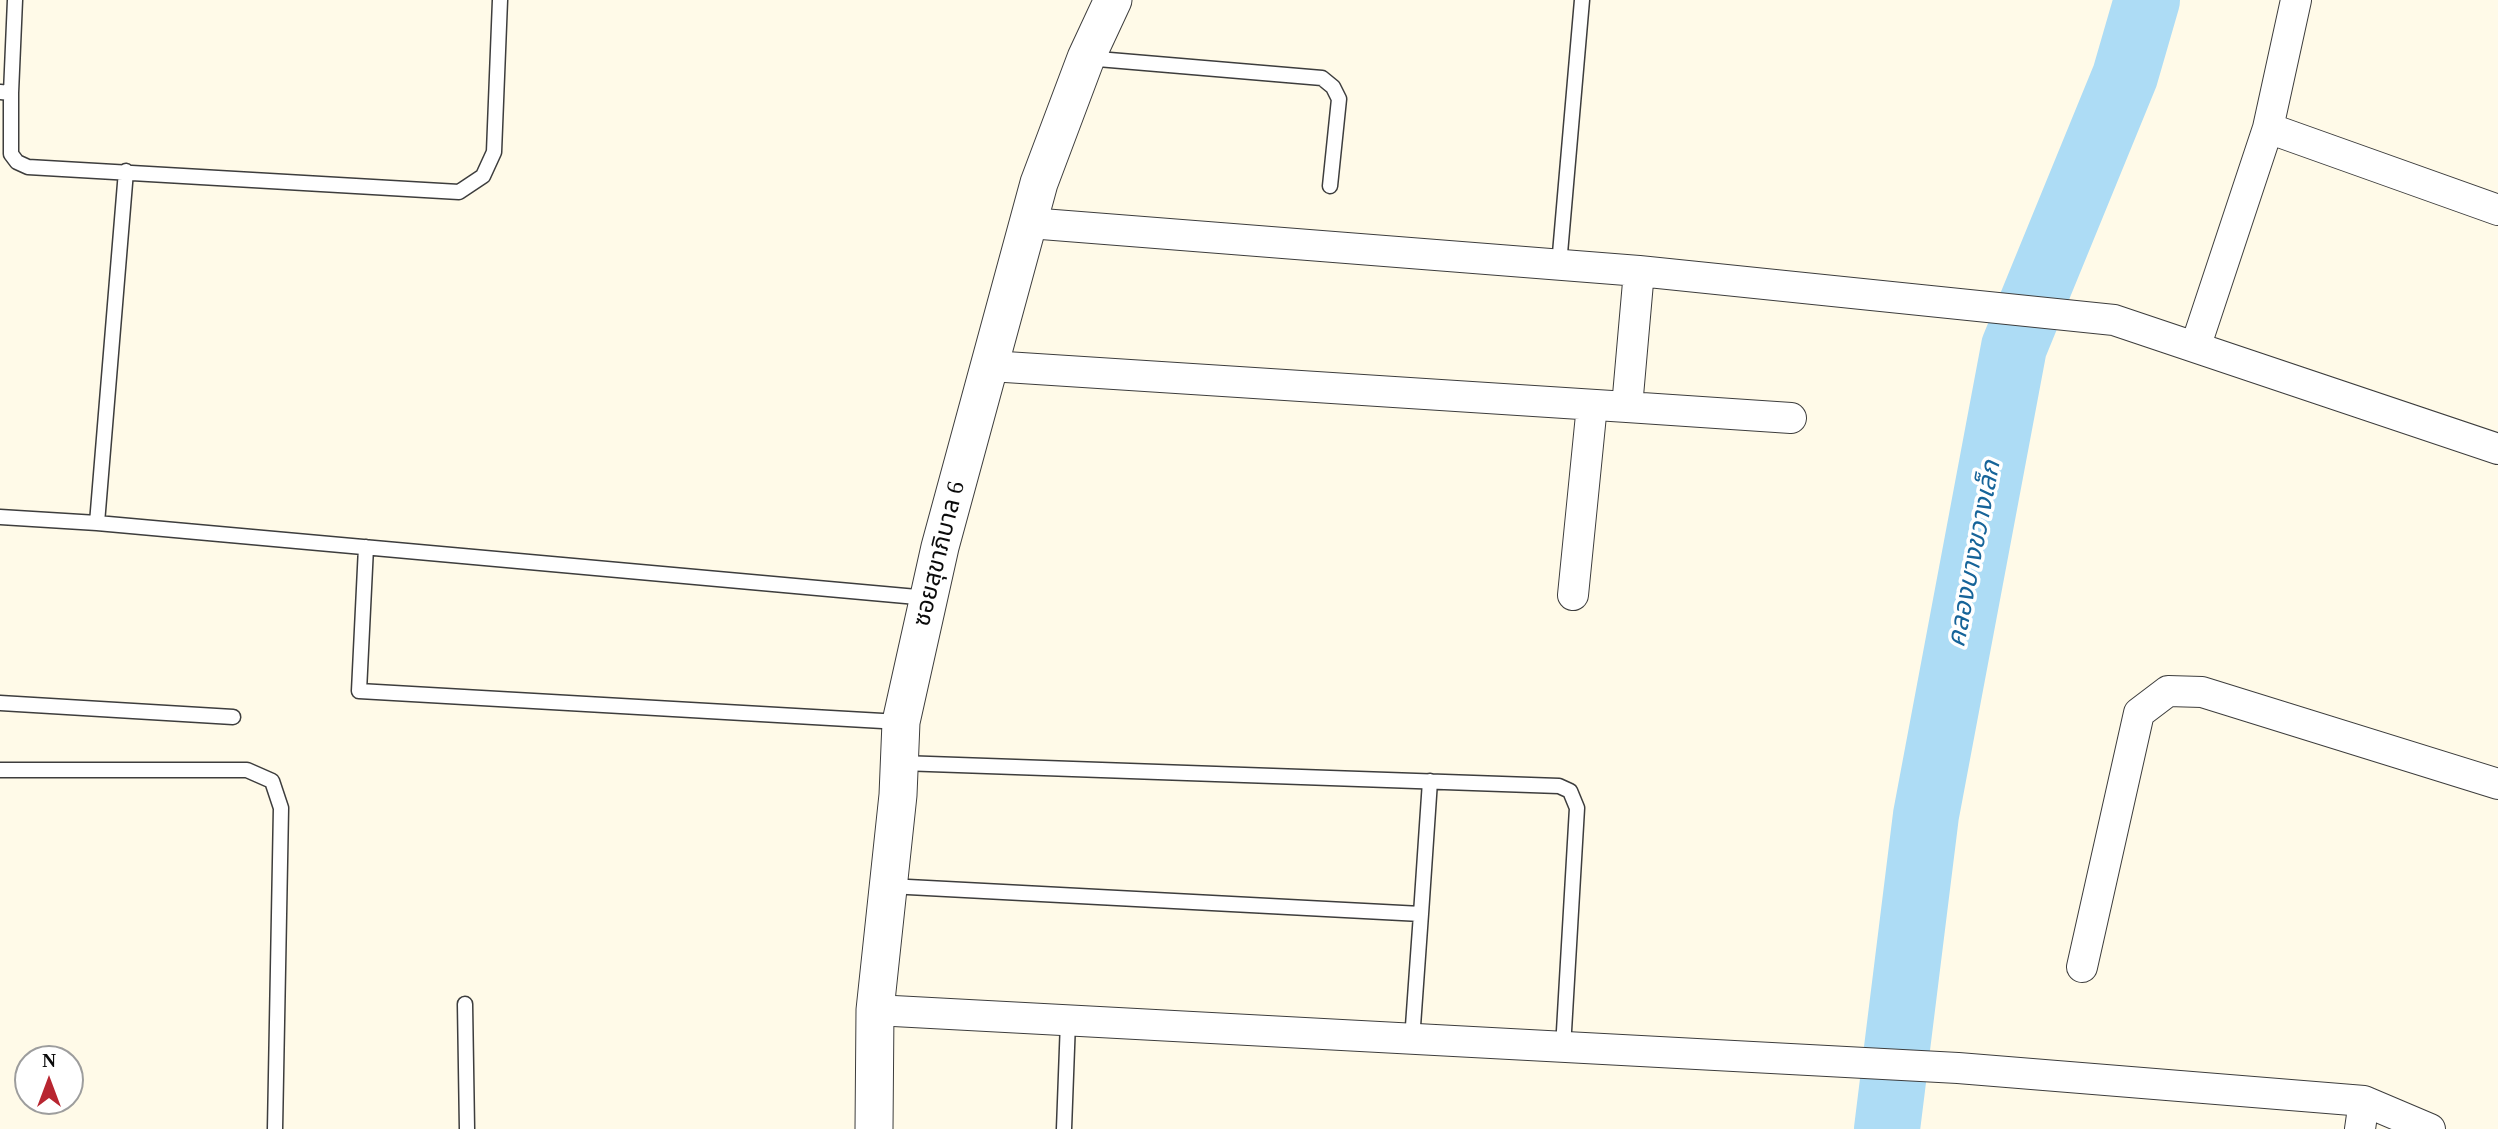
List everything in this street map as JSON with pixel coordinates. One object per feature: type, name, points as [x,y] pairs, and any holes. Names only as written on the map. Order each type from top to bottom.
[{"type":"street","name":"ซอยสุขาภิบาล 6","points":[[874,1129],[874,1010],[888,886],[901,722],[928,598],[1039,183],[1086,58],[1113,0]]},
{"type":"street","points":[[2196,345],[2267,128],[2297,0]]},
{"type":"street","points":[[2267,128],[2498,209]]},
{"type":"street","points":[[1029,223],[1639,271],[2114,320],[2196,345],[2498,449]]},
{"type":"street","points":[[1627,407],[1639,271]]},
{"type":"street","points":[[990,366],[1790,418]]},
{"type":"street","points":[[1573,596],[1592,405]]},
{"type":"street","points":[[2082,967],[2139,713],[2168,691],[2202,692],[2498,784]]},
{"type":"street","points":[[874,1010],[1958,1068],[2362,1115],[2430,1129]]},
{"type":"lane","points":[[15,0],[6,92],[11,154],[17,162],[28,167],[459,192],[484,176],[494,152],[500,0]]},
{"type":"lane","points":[[1559,265],[1582,0]]},
{"type":"lane","points":[[1086,58],[1322,78],[1333,87],[1339,99],[1330,186]]},
{"type":"lane","points":[[97,523],[126,171]]},
{"type":"lane","points":[[0,517],[97,523],[928,598]]},
{"type":"lane","points":[[366,547],[359,691],[901,722]]},
{"type":"lane","points":[[0,702],[233,718]]},
{"type":"lane","points":[[899,763],[1559,786],[1570,791],[1577,808],[1563,1048]]},
{"type":"lane","points":[[0,770],[247,770],[272,781],[281,808],[275,1129]]},
{"type":"lane","points":[[1412,1040],[1430,781]]},
{"type":"lane","points":[[888,886],[1421,914]]},
{"type":"lane","points":[[465,1004],[467,1129]]},
{"type":"lane","points":[[1065,1129],[1068,1021]]},
{"type":"waterway","name":"คลองบางขวางเล็ก","points":[[1887,1129],[1926,815],[2014,347],[2125,76],[2147,0]]}]
